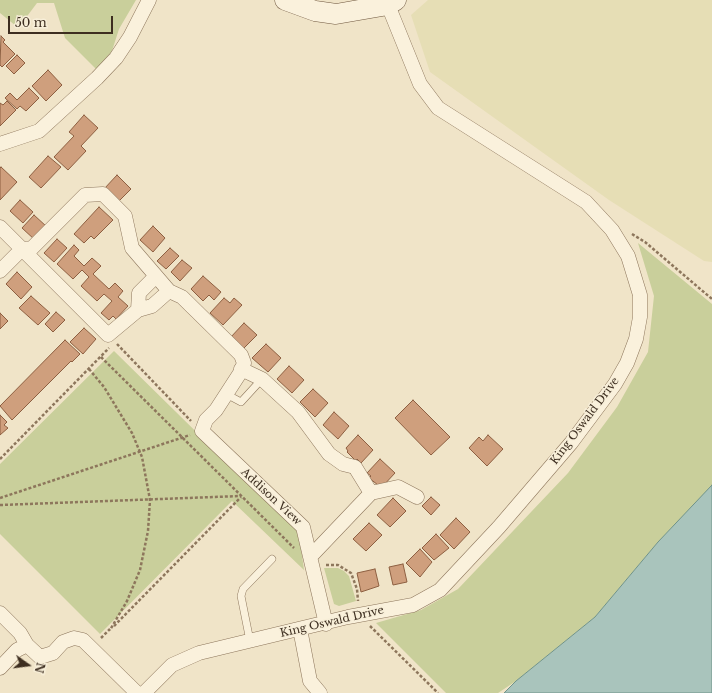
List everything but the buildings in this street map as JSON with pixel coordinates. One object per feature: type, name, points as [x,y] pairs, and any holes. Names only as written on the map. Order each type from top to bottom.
[{"type":"street","points":[[0,144],[38,131],[97,78],[116,58],[130,36],[149,0]]},
{"type":"street","points":[[285,0],[315,11],[336,14],[392,3]]},
{"type":"street","name":"King Oswald Drive","points":[[144,693],[172,665],[199,653],[359,615],[413,605],[440,590],[499,527],[571,443],[615,384],[627,363],[636,339],[640,317],[640,295],[628,256],[612,230],[586,202],[438,108],[420,84],[392,3]]},
{"type":"street","points":[[0,271],[22,248],[32,248],[85,195],[103,194],[124,216],[132,248],[169,291],[182,297],[241,355],[244,363],[242,369],[216,410],[206,420],[202,431]]},
{"type":"street","points":[[0,227],[108,335],[138,310],[152,306],[169,291]]},
{"type":"street","points":[[138,310],[139,293],[156,276]]},
{"type":"street","points":[[242,369],[262,379],[298,412],[329,454],[343,464],[355,467],[371,493]]},
{"type":"street","name":"Addison View","points":[[202,431],[303,527],[326,624]]},
{"type":"street","points":[[312,561],[371,493],[398,487],[417,497]]},
{"type":"street","points":[[0,613],[20,633],[27,645],[40,657],[53,653],[63,642],[74,638],[83,640],[136,693]]},
{"type":"street","points":[[300,630],[310,681],[320,693]]},
{"type":"street","points":[[0,668],[17,650],[27,645]]},
{"type":"lane","points":[[226,394],[241,402],[262,379]]},
{"type":"lane","points":[[250,641],[241,596],[243,589],[272,559]]},
{"type":"path","points":[[612,230],[628,232],[645,242],[712,299]]},
{"type":"path","points":[[0,459],[116,342],[202,431],[0,498]]},
{"type":"path","points":[[101,357],[241,496],[312,561],[338,565],[351,573],[357,589],[359,615],[438,693]]},
{"type":"path","points":[[89,369],[104,387],[132,433],[140,452],[150,500],[148,531],[140,570],[127,601],[110,630]]},
{"type":"path","points":[[0,506],[241,496]]},
{"type":"path","points":[[91,649],[241,496]]},
{"type":"shaded area","points":[[428,0],[712,0],[712,262],[704,261],[609,200],[430,72],[411,15]]},
{"type":"green space","points":[[0,0],[136,0],[119,29],[111,54],[98,71],[65,38],[54,3],[37,3],[22,23],[16,26],[0,13]]},
{"type":"green space","points":[[638,243],[712,304],[712,486],[658,542],[595,617],[516,681],[498,693],[446,693],[376,623],[421,610],[458,589],[568,473],[617,407],[648,352],[654,296]]},
{"type":"green space","points":[[114,351],[299,533],[304,570],[232,501],[100,634],[0,534],[0,464]]},
{"type":"green space","points":[[324,568],[338,568],[349,576],[356,601],[339,606],[334,604]]},
{"type":"water","points":[[712,485],[712,693],[504,693],[516,681],[595,617],[658,542]]}]
